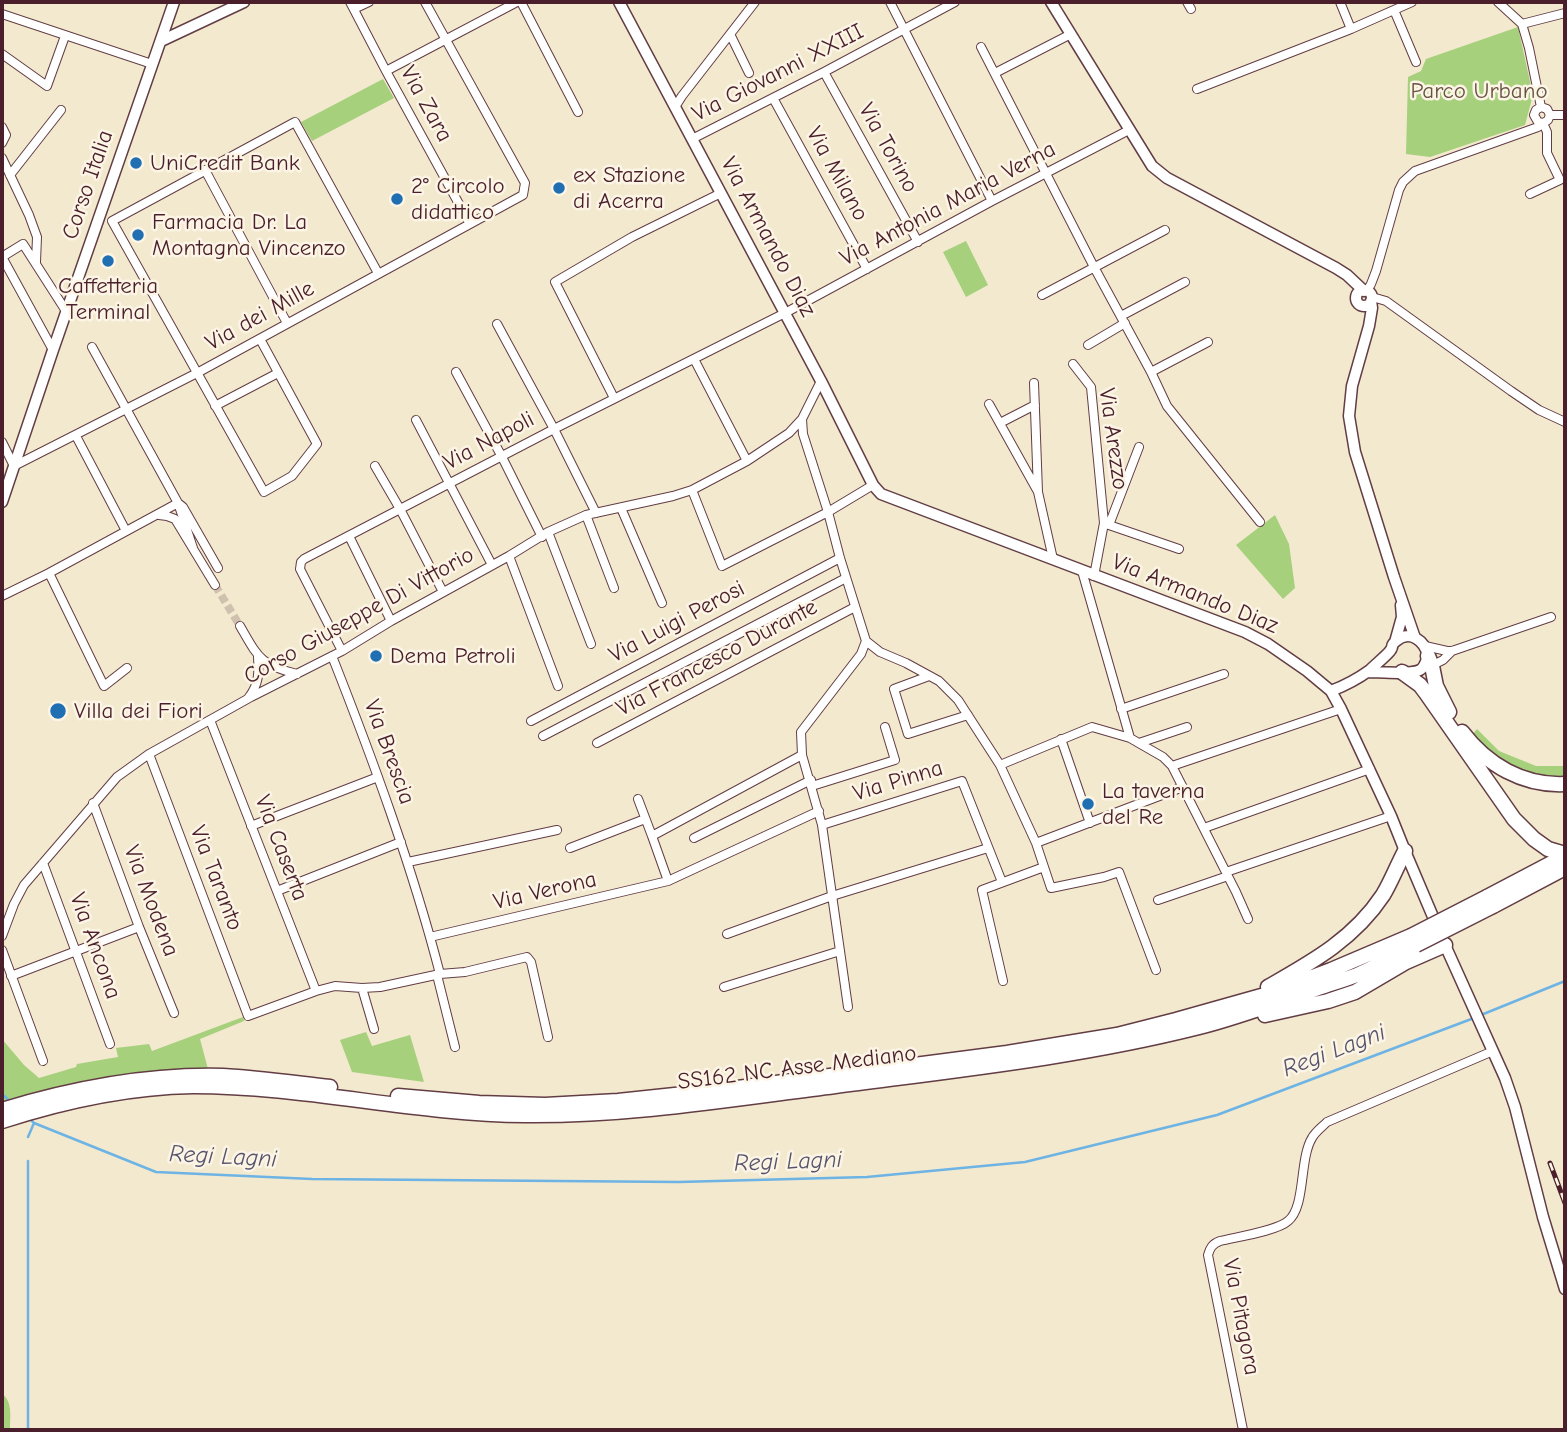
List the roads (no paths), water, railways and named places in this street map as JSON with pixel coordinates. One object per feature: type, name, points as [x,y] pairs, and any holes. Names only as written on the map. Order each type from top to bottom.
[{"type":"highway","points":[[1427,659],[1444,705],[1470,742],[1484,756],[1514,776],[1549,785],[1565,784]]},
{"type":"highway","points":[[1402,672],[1420,685],[1514,819],[1548,849],[1565,855]]},
{"type":"highway","points":[[1194,1021],[1268,986],[1322,956],[1355,929],[1383,895],[1405,851]]},
{"type":"highway","name":"SS162 NC Asse Mediano","points":[[2,1121],[118,1082],[162,1077],[223,1076],[390,1095],[479,1103],[545,1105],[618,1101],[722,1090],[1007,1053],[1117,1035],[1269,1005],[1359,974],[1414,941],[1544,873],[1565,855]]},
{"type":"highway","name":"SS162 NC Asse Mediano","points":[[1544,873],[1565,868]]},
{"type":"highway","points":[[1194,1021],[1247,1019],[1328,1001],[1355,992],[1406,962],[1445,945]]},
{"type":"highway","name":"SS162 NC Asse Mediano","points":[[2,1110],[78,1094]]},
{"type":"main road","name":"Corso Italia","points":[[2,502],[174,2]]},
{"type":"main road","points":[[160,41],[244,2]]},
{"type":"main road","name":"Via Armando Diaz","points":[[619,2],[821,380],[873,485],[881,494],[1245,632],[1268,644],[1331,691],[1370,769],[1505,1078],[1565,1289]]},
{"type":"main road","points":[[1051,2],[1152,166],[1167,178],[1336,268],[1347,275],[1365,297],[1366,337],[1352,386],[1349,416],[1355,452],[1415,638],[1427,659],[1408,673],[1367,672]]},
{"type":"main road","points":[[1401,596],[1402,617],[1392,646],[1394,666],[1402,672]]},
{"type":"main road","points":[[1331,691],[1367,672],[1392,646],[1405,637],[1415,638]]},
{"type":"street","points":[[352,6],[369,2]]},
{"type":"street","points":[[425,2],[446,40]]},
{"type":"street","points":[[386,71],[519,2],[578,112]]},
{"type":"street","points":[[675,107],[755,2]]},
{"type":"street","points":[[890,2],[992,201]]},
{"type":"street","name":"Via Giovanni XXIII","points":[[692,139],[955,2]]},
{"type":"street","points":[[1340,2],[1351,29]]},
{"type":"street","points":[[1197,89],[1351,29],[1412,2]]},
{"type":"street","points":[[1500,4],[1514,2]]},
{"type":"street","points":[[1500,4],[1522,24],[1541,107]]},
{"type":"street","name":"Via Zara","points":[[352,6],[470,224]]},
{"type":"street","points":[[1394,10],[1416,62]]},
{"type":"street","points":[[1522,24],[1565,13]]},
{"type":"street","points":[[2,14],[152,64]]},
{"type":"street","points":[[730,34],[749,73]]},
{"type":"street","points":[[995,73],[1071,34]]},
{"type":"street","points":[[2,54],[47,86],[65,36]]},
{"type":"street","name":"Via dei Mille","points":[[14,467],[197,373],[523,195],[526,183],[446,40]]},
{"type":"street","points":[[981,47],[1167,406],[1260,522]]},
{"type":"street","name":"Via Torino","points":[[824,72],[918,242]]},
{"type":"street","name":"Via Milano","points":[[773,98],[867,269]]},
{"type":"street","points":[[1543,122],[1536,120],[1536,110],[1547,108],[1550,116]]},
{"type":"street","points":[[10,175],[61,110]]},
{"type":"street","points":[[1565,115],[1550,116],[1533,129],[1411,174],[1399,190],[1376,271],[1365,297],[1386,301],[1539,410],[1565,422]]},
{"type":"street","points":[[99,219],[112,221],[295,122],[378,273]]},
{"type":"street","points":[[1530,194],[1562,180],[1547,153],[1547,132],[1543,122]]},
{"type":"street","points":[[2,127],[6,135],[2,143]]},
{"type":"street","name":"Via Antonia Maria Verna","points":[[785,313],[1129,130]]},
{"type":"street","points":[[2,158],[37,237],[36,262]]},
{"type":"street","points":[[205,170],[288,323]]},
{"type":"street","points":[[614,398],[555,282],[632,237],[721,193]]},
{"type":"street","points":[[112,221],[264,492],[292,476],[317,444],[260,339]]},
{"type":"street","points":[[1042,295],[1165,230]]},
{"type":"street","points":[[53,350],[2,257],[23,244],[66,311]]},
{"type":"street","points":[[1088,345],[1185,282]]},
{"type":"street","name":"Via Napoli","points":[[342,651],[300,569],[304,559],[614,398],[785,313]]},
{"type":"street","points":[[497,324],[596,513]]},
{"type":"street","points":[[1151,372],[1208,342]]},
{"type":"street","points":[[92,347],[178,503],[194,548]]},
{"type":"street","points":[[694,359],[747,461]]},
{"type":"street","name":"Via Arezzo","points":[[1073,363],[1091,387],[1106,524]]},
{"type":"street","points":[[456,372],[545,534],[592,644]]},
{"type":"street","points":[[215,406],[278,373]]},
{"type":"street","points":[[821,380],[802,419],[803,434],[866,641],[880,652],[940,681],[958,700],[1000,765],[1036,843],[1051,888],[1119,872],[1156,970]]},
{"type":"street","points":[[1034,383],[1038,492],[1053,559]]},
{"type":"street","points":[[989,404],[1038,492]]},
{"type":"street","points":[[1000,423],[1035,405]]},
{"type":"street","name":"Corso Giuseppe Di Vittorio","points":[[2,936],[24,885],[117,777],[149,754],[342,651],[545,534],[586,515],[692,490],[747,461],[789,433],[802,419]]},
{"type":"street","points":[[416,420],[492,565]]},
{"type":"street","points":[[76,436],[126,531]]},
{"type":"street","points":[[2,442],[14,467]]},
{"type":"street","name":"Via Arezzo","points":[[1094,576],[1106,524],[1139,447]]},
{"type":"street","points":[[375,466],[443,592]]},
{"type":"street","points":[[692,490],[722,566],[828,512],[873,485]]},
{"type":"street","points":[[2,596],[178,503]]},
{"type":"street","points":[[178,503],[183,507],[218,568]]},
{"type":"street","points":[[621,508],[662,603]]},
{"type":"street","points":[[156,515],[175,520],[215,585]]},
{"type":"street","points":[[586,515],[614,588]]},
{"type":"street","name":"Via Arezzo","points":[[1106,524],[1179,549]]},
{"type":"street","points":[[349,536],[391,621]]},
{"type":"street","points":[[509,555],[558,686]]},
{"type":"street","name":"Via Luigi Perosi","points":[[531,721],[840,558]]},
{"type":"street","points":[[1082,571],[1130,738]]},
{"type":"street","points":[[49,573],[104,686],[127,668]]},
{"type":"street","points":[[543,736],[846,578]]},
{"type":"street","name":"Via Francesco Durante","points":[[597,743],[855,607]]},
{"type":"street","points":[[1427,659],[1550,617]]},
{"type":"street","points":[[240,626],[258,657],[259,677],[248,699]]},
{"type":"street","points":[[848,1007],[822,825],[802,755],[801,732],[861,654],[866,641]]},
{"type":"street","points":[[1427,659],[1443,660],[1452,651]]},
{"type":"street","name":"Via Brescia","points":[[332,656],[371,754],[408,862],[430,937],[455,1046]]},
{"type":"street","points":[[258,657],[271,665],[298,674]]},
{"type":"street","points":[[1121,709],[1224,674]]},
{"type":"street","points":[[929,676],[894,689],[908,734],[968,715]]},
{"type":"street","points":[[1172,766],[1341,709]]},
{"type":"street","name":"Via Caserta","points":[[210,720],[316,990]]},
{"type":"street","points":[[694,838],[811,783],[894,760],[885,727]]},
{"type":"street","points":[[1000,765],[1092,727],[1130,738],[1163,757],[1172,766],[1248,919]]},
{"type":"street","points":[[1139,743],[1187,727]]},
{"type":"street","points":[[1061,739],[1090,823]]},
{"type":"street","name":"Via Taranto","points":[[149,754],[248,1016],[316,990]]},
{"type":"street","points":[[652,836],[802,755]]},
{"type":"street","points":[[1204,828],[1370,769]]},
{"type":"street","points":[[251,826],[378,777]]},
{"type":"street","name":"Via Pinna","points":[[822,825],[962,781],[1002,882]]},
{"type":"street","points":[[1036,843],[1183,787]]},
{"type":"street","points":[[638,799],[668,881]]},
{"type":"street","name":"Via Modena","points":[[93,803],[174,1013]]},
{"type":"street","name":"Via Verona","points":[[430,937],[668,881],[819,811]]},
{"type":"street","points":[[1158,900],[1391,816]]},
{"type":"street","name":"Via Verona","points":[[570,848],[645,819]]},
{"type":"street","points":[[408,862],[557,830]]},
{"type":"street","points":[[277,891],[401,842]]},
{"type":"street","points":[[727,934],[832,896],[988,848]]},
{"type":"street","name":"Via Ancona","points":[[43,863],[110,1044]]},
{"type":"street","points":[[1003,981],[982,890],[1044,867]]},
{"type":"street","points":[[11,976],[139,927]]},
{"type":"street","points":[[2,950],[43,1061]]},
{"type":"street","points":[[724,988],[840,951]]},
{"type":"street","points":[[316,990],[335,986],[380,987],[465,972],[527,957],[531,962],[548,1037]]},
{"type":"street","points":[[362,988],[374,1029]]},
{"type":"street","name":"Via Pitagora","points":[[1243,1430],[1208,1255],[1210,1248],[1220,1241],[1289,1221],[1296,1211],[1311,1139],[1327,1122],[1493,1051]]},
{"type":"waterway","name":"Regi Lagni","points":[[1481,1015],[1565,981]]},
{"type":"waterway","name":"Regi Lagni","points":[[29,1118],[34,1123],[156,1172],[312,1179],[679,1182],[867,1177],[1025,1162],[1217,1115],[1474,1018]]},
{"type":"waterway","name":"Regi Lagni","points":[[2,1094],[11,1102]]},
{"type":"waterway","points":[[28,1137],[34,1123]]},
{"type":"waterway","points":[[28,1161],[28,1430]]},
{"type":"tunnel","points":[[215,585],[240,626]]},
{"type":"railway","points":[[1550,1163],[1565,1203]]},
{"type":"place","name":"UniCredit Bank","points":[[136,163]]},
{"type":"place","name":"ex Stazione di Acerra","points":[[559,188]]},
{"type":"place","name":"2° Circolo didattico","points":[[397,199]]},
{"type":"place","name":"Farmacia Dr. La Montagna Vincenzo","points":[[138,235]]},
{"type":"place","name":"Caffetteria Terminal","points":[[108,261]]},
{"type":"place","name":"Dema Petroli","points":[[376,656]]},
{"type":"place","name":"Villa dei Fiori","points":[[58,711]]},
{"type":"place","name":"La taverna del Re","points":[[1088,804]]},
{"type":"park label","name":"Parco Urbano","points":[[1479,91]]}]
